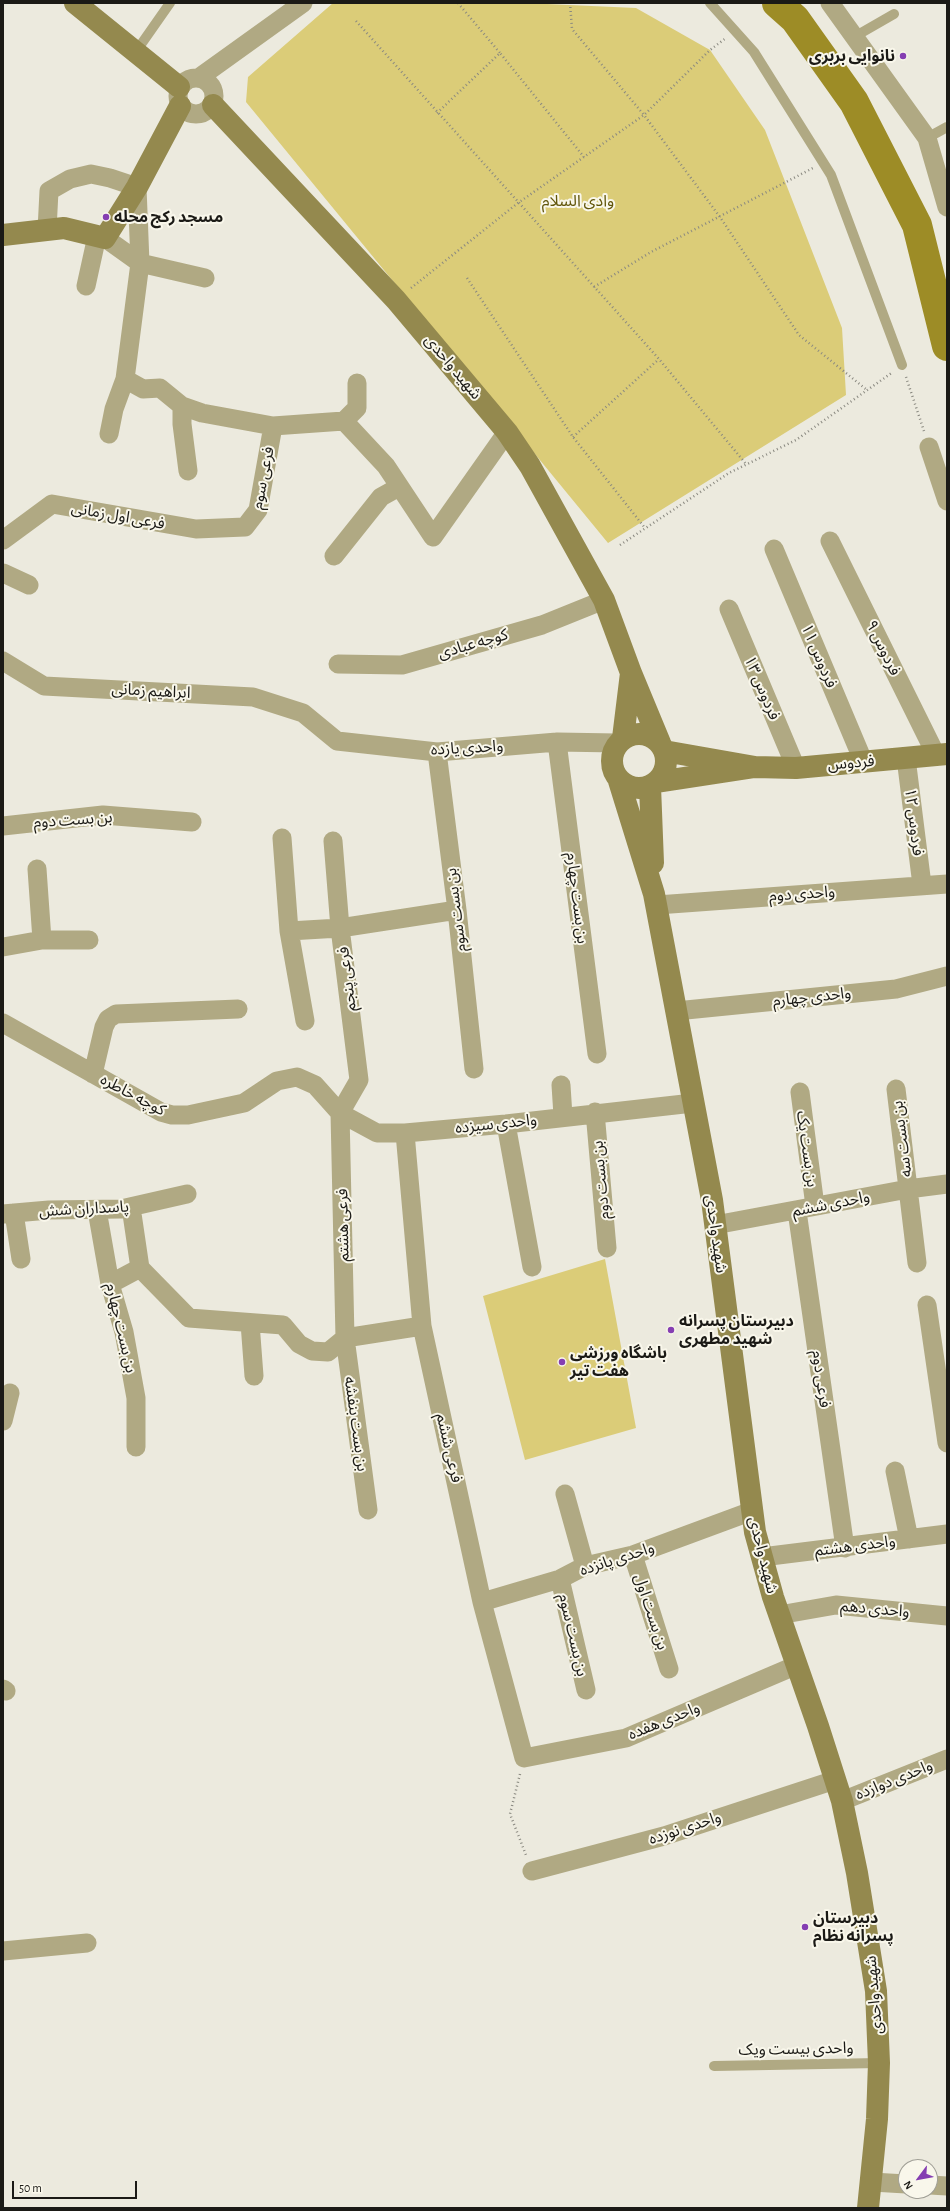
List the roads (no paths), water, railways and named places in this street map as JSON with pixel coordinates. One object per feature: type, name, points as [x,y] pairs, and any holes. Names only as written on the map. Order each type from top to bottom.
[{"type":"street","points":[[75,3],[135,53],[180,96],[187,112],[197,115],[206,112],[213,105],[215,95],[212,86],[200,77]]},
{"type":"street","points":[[86,286],[101,237],[137,187],[180,96],[186,80],[200,77],[302,3]]},
{"type":"street","points":[[830,3],[927,138],[947,207]]},
{"type":"street","name":"شهید واحدی","points":[[213,105],[396,300],[507,432],[530,466],[604,600],[631,673],[662,747]]},
{"type":"street","points":[[47,230],[49,191],[70,179],[91,174],[110,178],[137,187]]},
{"type":"street","points":[[109,434],[114,409],[125,379],[140,263],[137,187]]},
{"type":"street","points":[[3,235],[64,228],[101,237],[140,263],[205,278]]},
{"type":"street","points":[[125,379],[143,389],[160,388],[182,406],[202,413],[273,426],[344,421],[357,408],[358,383]]},
{"type":"street","points":[[182,406],[182,424],[188,471]]},
{"type":"street","points":[[344,421],[386,466],[433,537],[507,432]]},
{"type":"street","name":"فرعی سوم","points":[[245,527],[258,510],[273,426]]},
{"type":"street","points":[[929,447],[947,501]]},
{"type":"street","points":[[334,556],[381,497],[399,487]]},
{"type":"street","name":"فرعی اول زمانی","points":[[3,540],[52,504],[196,529],[245,527]]},
{"type":"street","name":"فردوس ۹","points":[[830,541],[941,754]]},
{"type":"street","name":"فردوس ۱۱","points":[[774,550],[864,763]]},
{"type":"street","points":[[3,573],[29,585]]},
{"type":"street","name":"کوچه عبادی","points":[[338,664],[402,665],[542,625],[604,600]]},
{"type":"street","name":"فردوس ۱۳","points":[[728,609],[796,768]]},
{"type":"street","name":"ابراهیم زمانی","points":[[3,660],[44,686],[253,697],[303,713]]},
{"type":"street","points":[[620,741],[631,673]]},
{"type":"street","name":"واحدی یازده","points":[[303,713],[337,741],[437,752],[557,742],[620,741]]},
{"type":"street","points":[[656,899],[619,781],[614,774],[611,762],[613,750],[620,741],[630,735],[646,734],[662,747],[755,768]]},
{"type":"street","name":"بن بست چهارم","points":[[557,742],[597,1054]]},
{"type":"street","points":[[656,899],[653,784],[666,767],[662,747]]},
{"type":"street","name":"بن بست سوم","points":[[437,752],[457,910],[474,1069]]},
{"type":"street","name":"فردوس","points":[[755,768],[796,768],[864,763],[941,754]]},
{"type":"street","name":"فردوس ۱۲","points":[[906,758],[922,885]]},
{"type":"street","points":[[619,781],[634,788],[755,768]]},
{"type":"street","name":"بن بست دوم","points":[[3,826],[103,815],[192,822]]},
{"type":"street","points":[[282,838],[289,931],[305,1021]]},
{"type":"street","name":"فرعی پنجم","points":[[333,841],[340,928],[359,1080],[340,1113]]},
{"type":"street","points":[[37,868],[42,940]]},
{"type":"street","name":"واحدی دوم","points":[[656,899],[947,884]]},
{"type":"street","name":"شهید واحدی","points":[[656,899],[715,1225],[752,1511],[762,1557],[779,1615],[842,1801],[858,1873],[876,1991],[879,2063],[878,2119],[868,2208]]},
{"type":"street","points":[[289,931],[340,928],[457,910]]},
{"type":"street","points":[[3,947],[42,940],[89,940]]},
{"type":"street","name":"واحدی چهارم","points":[[676,1011],[896,989],[947,976]]},
{"type":"street","points":[[93,1074],[104,1027],[108,1019],[116,1014],[238,1009]]},
{"type":"street","name":"كوچه خاطره","points":[[3,1023],[161,1112],[172,1115],[188,1115],[244,1103],[277,1081],[297,1077],[315,1085]]},
{"type":"street","name":"واحدی سیزده","points":[[315,1085],[340,1113],[377,1133],[405,1133],[506,1124],[595,1112],[693,1103]]},
{"type":"street","points":[[561,1085],[563,1116]]},
{"type":"street","name":"بن بست سه","points":[[896,1089],[917,1263]]},
{"type":"street","name":"بن بست یک","points":[[800,1092],[815,1206]]},
{"type":"street","name":"بن بست دوم","points":[[595,1112],[607,1248]]},
{"type":"street","name":"فرعی هشتم","points":[[340,1113],[345,1338]]},
{"type":"street","points":[[506,1124],[532,1267]]},
{"type":"street","name":"فرعی ششم","points":[[405,1133],[422,1326],[482,1602],[524,1758]]},
{"type":"street","name":"واحدی ششم","points":[[715,1225],[797,1211],[815,1206],[908,1189],[947,1184]]},
{"type":"street","name":"پاسداران شش","points":[[8,1214],[131,1207],[187,1194]]},
{"type":"street","points":[[131,1207],[140,1268],[189,1318],[283,1325],[299,1344],[312,1351],[328,1352],[345,1338],[422,1326]]},
{"type":"street","name":"بن بست چهارم","points":[[97,1210],[110,1284],[124,1332],[136,1398],[136,1447]]},
{"type":"street","name":"فرعی دوم","points":[[797,1211],[845,1548]]},
{"type":"street","points":[[8,1214],[21,1259]]},
{"type":"street","points":[[110,1284],[140,1268]]},
{"type":"street","points":[[927,1305],[947,1443]]},
{"type":"street","points":[[250,1323],[254,1376]]},
{"type":"street","name":"بن بست بنفشه","points":[[345,1338],[368,1510]]},
{"type":"street","points":[[3,1420],[10,1393]]},
{"type":"street","points":[[895,1471],[909,1539]]},
{"type":"street","points":[[565,1494],[585,1566]]},
{"type":"street","name":"واحدی پانزده","points":[[482,1602],[560,1579],[585,1566],[633,1555],[752,1511]]},
{"type":"street","name":"واحدی هشتم","points":[[762,1557],[845,1548],[947,1534]]},
{"type":"street","name":"بن بست اول","points":[[633,1555],[669,1669]]},
{"type":"street","name":"بن بست سوم","points":[[560,1579],[586,1690]]},
{"type":"street","name":"واحدی دهم","points":[[779,1615],[836,1605],[947,1616]]},
{"type":"street","name":"واحدی هفده","points":[[524,1758],[626,1738],[797,1665]]},
{"type":"street","name":"واحدی دوازده","points":[[842,1801],[947,1759]]},
{"type":"street","name":"واحدی نوزده","points":[[532,1870],[664,1836],[835,1780]]},
{"type":"street","points":[[3,1951],[87,1943]]},
{"type":"street","points":[[872,2182],[898,2184]]},
{"type":"lane","points":[[135,53],[170,3]]},
{"type":"lane","points":[[710,3],[754,52],[831,175],[902,365]]},
{"type":"lane","points":[[854,37],[894,14]]},
{"type":"lane","points":[[927,138],[947,127]]},
{"type":"lane","name":"واحدی بیست ویک","points":[[714,2066],[879,2063]]},
{"type":"waterway","points":[[777,3],[795,19],[854,102],[917,225],[947,346]]},
{"type":"place","name":"نانوایی بربری","points":[[903,56]]},
{"type":"place","name":"مسجد رکج محله","points":[[106,217]]},
{"type":"place","name":"دبیرستان پسرانه شهید مطهری","points":[[671,1330]]},
{"type":"place","name":"باشگاه ورزشی هفت تیر","points":[[562,1362]]},
{"type":"place","name":"دبیرستان پسرانه نظام","points":[[805,1927]]},
{"type":"park label","name":"وادی السلام","points":[[578,201]]}]
